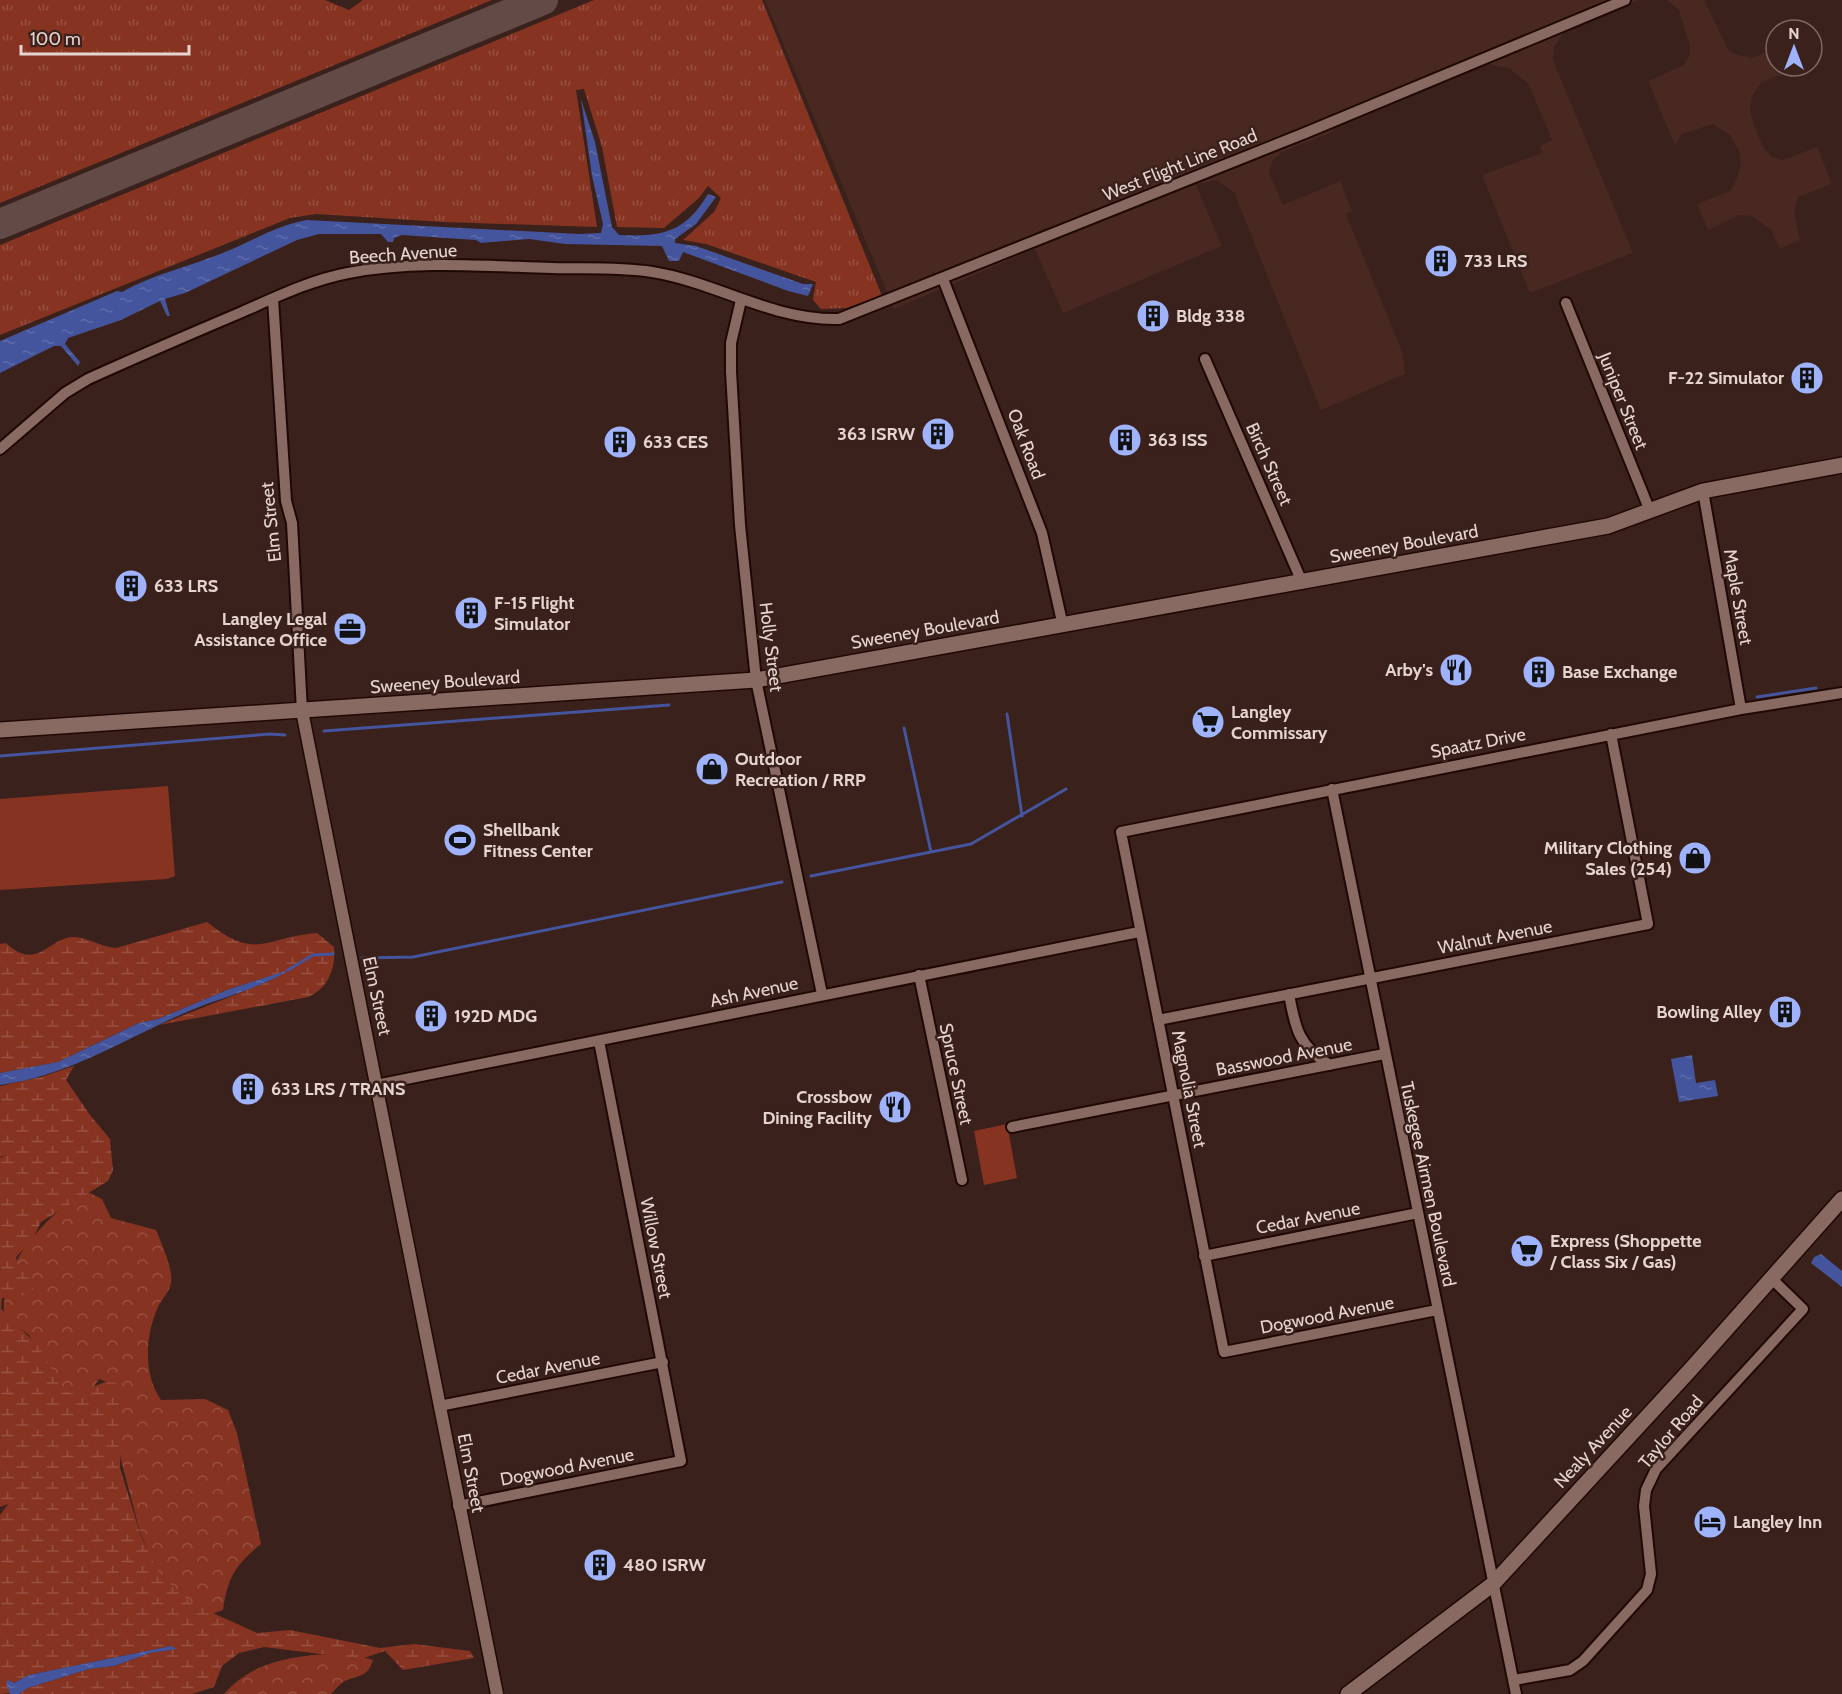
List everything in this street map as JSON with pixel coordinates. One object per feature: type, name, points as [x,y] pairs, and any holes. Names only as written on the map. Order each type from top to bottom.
[{"type":"main road","name":"Sweeney Boulevard","points":[[0,730],[756,680],[1608,526],[1703,491],[1842,465]]},
{"type":"main road","name":"Nealy Avenue","points":[[1348,1694],[1493,1584],[1772,1279],[1842,1199]]},
{"type":"street","name":"West Flight Line Road","points":[[741,300],[816,320],[839,318],[943,279],[1625,0]]},
{"type":"street","name":"Beech Avenue","points":[[0,449],[65,393],[88,380],[273,299],[347,273],[417,266],[649,272],[709,286],[741,300]]},
{"type":"street","name":"Oak Road","points":[[943,279],[1042,533],[1063,626]]},
{"type":"street","name":"Elm Street","points":[[273,299],[286,501],[292,523],[302,711],[497,1694]]},
{"type":"street","name":"Holly Street","points":[[741,300],[731,343],[731,372],[740,525],[756,680],[822,994]]},
{"type":"street","name":"Juniper Street","points":[[1566,303],[1650,511]]},
{"type":"street","name":"Birch Street","points":[[1205,359],[1302,582]]},
{"type":"street","name":"Maple Street","points":[[1703,491],[1741,708]]},
{"type":"street","name":"Spaatz Drive","points":[[1121,832],[1741,708],[1842,693]]},
{"type":"street","name":"Walnut Avenue","points":[[1158,1020],[1648,924],[1611,734]]},
{"type":"street","name":"Tuskegee Airmen Boulevard","points":[[1332,789],[1384,1054],[1516,1694]]},
{"type":"street","name":"Magnolia Street","points":[[1121,832],[1224,1352]]},
{"type":"street","name":"Ash Avenue","points":[[376,1085],[1139,932]]},
{"type":"street","name":"Spruce Street","points":[[919,975],[962,1180]]},
{"type":"street","points":[[1289,994],[1302,1044],[1312,1055],[1330,1065]]},
{"type":"street","name":"Willow Street","points":[[600,1041],[681,1461]]},
{"type":"street","name":"Basswood Avenue","points":[[1012,1127],[1384,1054]]},
{"type":"street","name":"Cedar Avenue","points":[[1204,1256],[1418,1213]]},
{"type":"street","name":"Taylor Road","points":[[1514,1680],[1570,1670],[1583,1661],[1647,1590],[1651,1574],[1644,1506],[1646,1490],[1656,1469],[1803,1309],[1772,1279]]},
{"type":"street","name":"Dogwood Avenue","points":[[1224,1352],[1437,1310]]},
{"type":"street","name":"Cedar Avenue","points":[[440,1406],[663,1362]]},
{"type":"street","name":"Dogwood Avenue","points":[[458,1506],[681,1461]]},
{"type":"shaded area","points":[[765,0],[1640,0],[1566,29],[1554,47],[1553,60],[1633,253],[1530,293],[1482,175],[1542,153],[1540,146],[1552,140],[1528,83],[1508,68],[1488,64],[1335,127],[1332,132],[1282,152],[1273,160],[1269,173],[1283,205],[1340,181],[1352,211],[1346,214],[1403,354],[1405,374],[1338,403],[1321,410],[1234,192],[1216,180],[1196,185],[1222,246],[1063,313],[1035,249],[894,309]]},
{"type":"shaded area","points":[[1667,0],[1704,0],[1729,51],[1752,58],[1764,53],[1764,78],[1772,78],[1761,83],[1752,96],[1750,111],[1764,148],[1772,157],[1783,160],[1817,147],[1832,184],[1798,197],[1794,212],[1800,240],[1780,249],[1771,230],[1752,216],[1739,215],[1708,230],[1697,204],[1730,191],[1737,179],[1741,164],[1739,151],[1730,135],[1713,124],[1682,134],[1675,145],[1648,81],[1684,65],[1690,55],[1690,46],[1679,10]]},
{"type":"green space","points":[[0,0],[325,0],[349,10],[363,0],[492,0],[0,203]]},
{"type":"green space","points":[[594,0],[762,0],[882,296],[846,308],[821,309],[813,300],[816,282],[706,244],[683,240],[714,212],[721,198],[708,186],[699,198],[664,228],[617,227],[602,147],[584,89],[576,90],[597,227],[444,222],[316,214],[290,218],[0,335],[0,245]]},
{"type":"green space","points":[[168,786],[175,876],[167,879],[0,890],[0,799]]},
{"type":"green space","points":[[207,922],[224,934],[250,944],[317,933],[334,947],[334,962],[330,976],[321,988],[308,997],[159,1025],[267,982],[289,970],[227,990],[158,1019],[139,1023],[58,1062],[0,1073],[0,944],[6,943],[27,955],[43,951],[66,938],[75,937],[116,948]]},
{"type":"green space","points":[[74,1066],[66,1080],[110,1139],[113,1170],[108,1181],[41,1222],[31,1242],[16,1257],[18,1268],[30,1278],[34,1294],[2,1298],[1,1309],[39,1347],[64,1391],[75,1394],[105,1382],[116,1383],[122,1393],[120,1468],[141,1536],[160,1575],[193,1604],[257,1633],[290,1630],[380,1648],[414,1644],[470,1651],[474,1658],[403,1670],[385,1651],[361,1659],[264,1647],[239,1653],[222,1666],[214,1687],[192,1694],[19,1694],[28,1688],[89,1669],[114,1666],[150,1653],[176,1649],[171,1646],[29,1675],[14,1683],[6,1682],[11,1693],[0,1694],[0,1515],[8,1504],[0,1507],[0,1158],[6,1155],[0,1157],[0,1086],[41,1077]]},
{"type":"green space","points":[[1007,1124],[1017,1178],[984,1185],[974,1131]]},
{"type":"green space","points":[[84,1190],[102,1199],[111,1218],[156,1230],[164,1249],[171,1271],[171,1283],[158,1307],[148,1342],[151,1379],[161,1400],[205,1399],[228,1410],[237,1433],[261,1544],[234,1572],[227,1588],[223,1610],[192,1621],[166,1593],[140,1532],[121,1460],[112,1395],[107,1382],[99,1379],[89,1394],[66,1399],[29,1335],[4,1316],[9,1277],[17,1260],[40,1229]]},
{"type":"green space","points":[[349,1653],[373,1660],[369,1669],[363,1674],[345,1681],[331,1694],[224,1694],[251,1672],[265,1665],[298,1657]]},
{"type":"water","points":[[581,99],[595,142],[612,227],[619,235],[647,235],[671,230],[690,217],[708,194],[716,197],[696,224],[675,239],[675,243],[696,246],[803,284],[813,284],[808,296],[788,291],[683,252],[679,261],[669,261],[662,246],[565,244],[529,239],[481,243],[476,240],[402,235],[394,238],[393,242],[388,242],[381,234],[319,234],[297,240],[185,293],[165,299],[170,316],[167,316],[160,301],[121,320],[68,338],[65,344],[80,362],[78,366],[61,346],[54,346],[0,373],[0,341],[117,291],[122,292],[147,280],[212,257],[296,222],[307,220],[579,234],[601,233],[603,224],[592,176]]},
{"type":"water","points":[[291,969],[254,987],[189,1011],[74,1065],[0,1085],[0,1073],[58,1062],[139,1023],[158,1019],[227,990]]},
{"type":"water","points":[[1692,1055],[1696,1083],[1715,1080],[1718,1096],[1679,1102],[1671,1059]]},
{"type":"water","points":[[1821,1254],[1842,1271],[1842,1287],[1811,1263],[1814,1257]]},
{"type":"water","points":[[171,1646],[177,1649],[150,1653],[114,1666],[89,1669],[28,1688],[19,1694],[10,1694],[6,1682],[8,1680],[14,1683],[29,1675]]},
{"type":"waterway","points":[[1757,697],[1816,688]]},
{"type":"waterway","points":[[324,731],[669,705]]},
{"type":"waterway","points":[[1007,714],[1022,816]]},
{"type":"waterway","points":[[904,728],[931,852]]},
{"type":"waterway","points":[[0,756],[270,734],[285,735]]},
{"type":"waterway","points":[[811,876],[971,844],[1066,789]]},
{"type":"waterway","points":[[362,958],[413,957],[782,882]]},
{"type":"waterway","points":[[288,970],[313,955],[333,954]]},
{"type":"taxiway","points":[[0,224],[543,0]]},
{"type":"place","name":"733 LRS","points":[[1441,261]]},
{"type":"place","name":"Bldg 338","points":[[1153,316]]},
{"type":"place","name":"F-22 Simulator","points":[[1807,378]]},
{"type":"place","name":"363 ISRW","points":[[938,434]]},
{"type":"place","name":"363 ISS","points":[[1125,440]]},
{"type":"place","name":"633 CES","points":[[620,442]]},
{"type":"place","name":"633 LRS","points":[[131,586]]},
{"type":"place","name":"F-15 Flight Simulator","points":[[471,613]]},
{"type":"place","name":"Langley Legal Assistance Office","points":[[350,629]]},
{"type":"place","name":"Arby's","points":[[1456,670]]},
{"type":"place","name":"Base Exchange","points":[[1539,672]]},
{"type":"place","name":"Langley Commissary","points":[[1208,722]]},
{"type":"place","name":"Outdoor Recreation / RRP","points":[[712,769]]},
{"type":"place","name":"Shellbank Fitness Center","points":[[460,840]]},
{"type":"place","name":"Military Clothing Sales (254)","points":[[1695,858]]},
{"type":"place","name":"Bowling Alley","points":[[1785,1012]]},
{"type":"place","name":"192D MDG","points":[[431,1016]]},
{"type":"place","name":"633 LRS / TRANS","points":[[248,1089]]},
{"type":"place","name":"Crossbow Dining Facility","points":[[895,1107]]},
{"type":"place","name":"Express (Shoppette / Class Six / Gas)","points":[[1527,1251]]},
{"type":"place","name":"Langley Inn","points":[[1710,1522]]},
{"type":"place","name":"480 ISRW","points":[[600,1565]]}]
